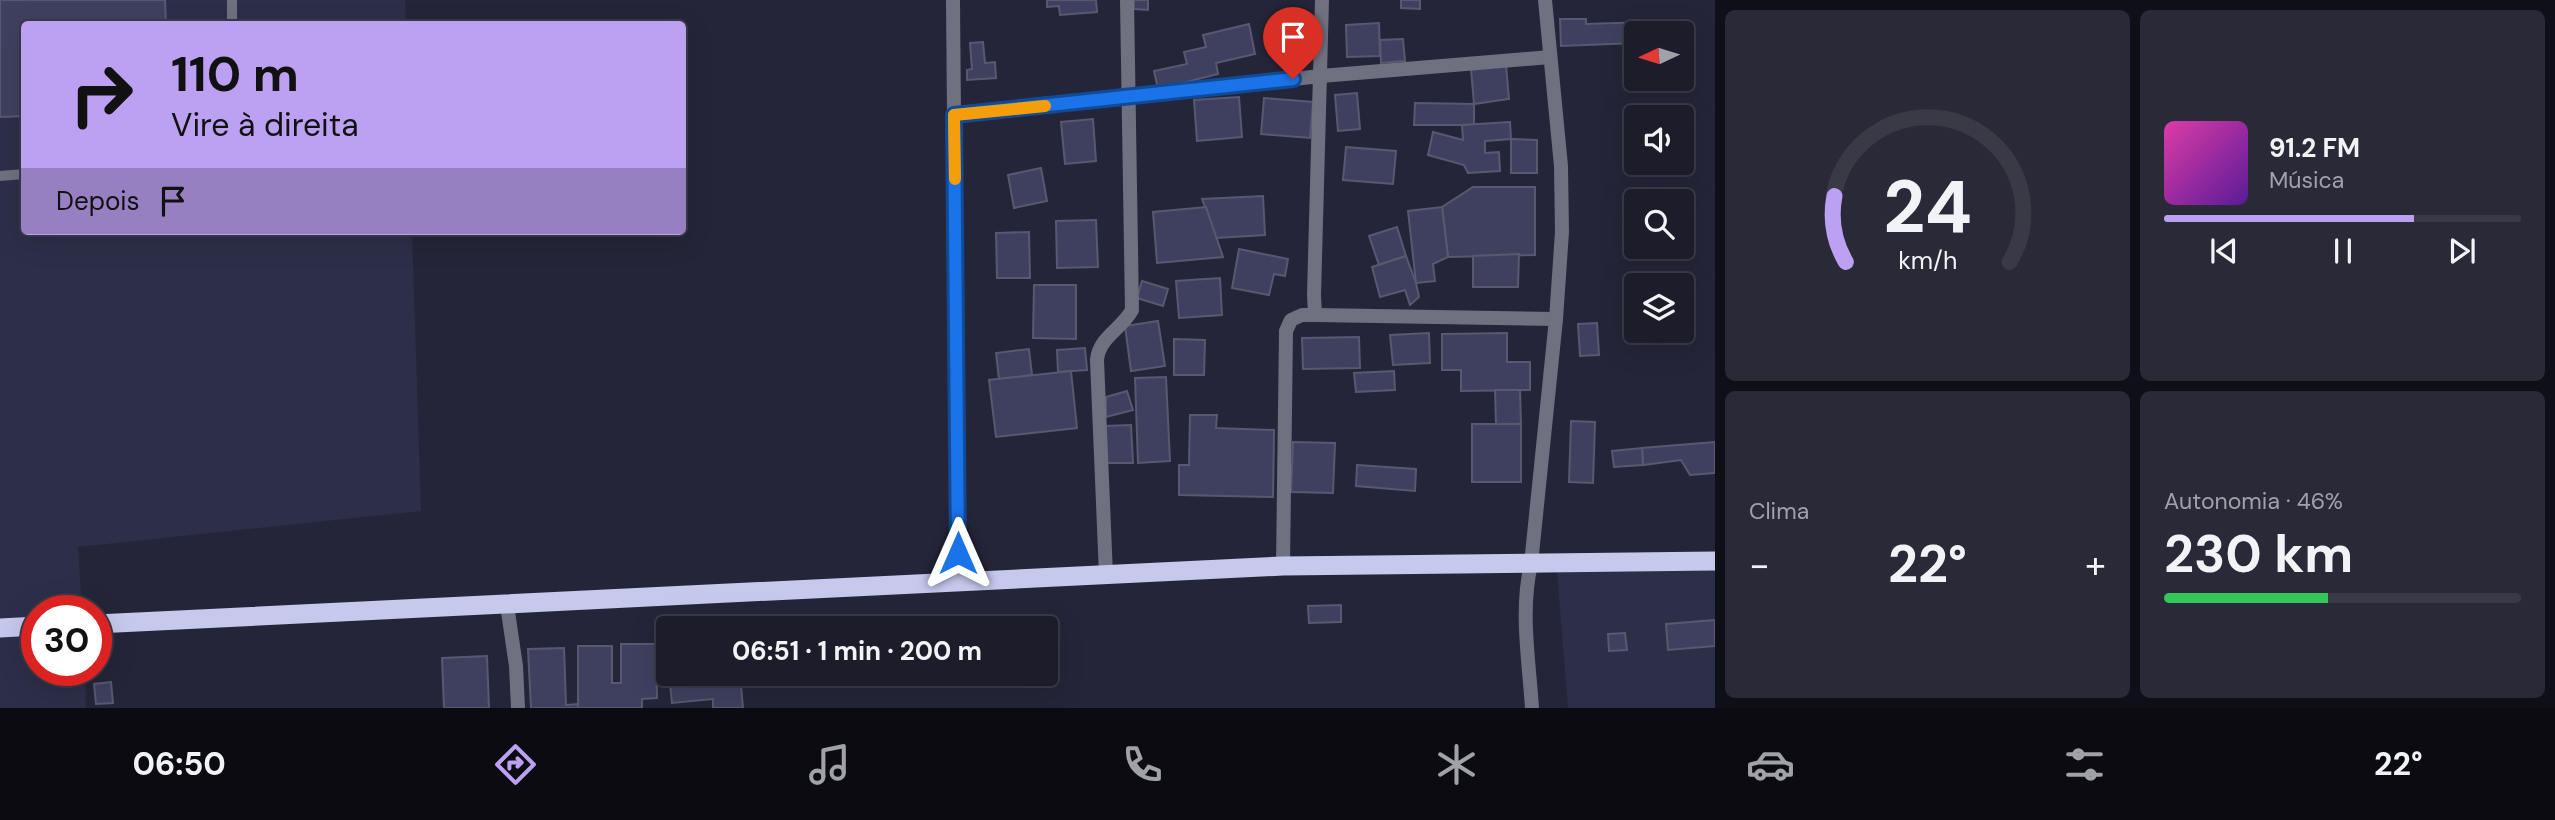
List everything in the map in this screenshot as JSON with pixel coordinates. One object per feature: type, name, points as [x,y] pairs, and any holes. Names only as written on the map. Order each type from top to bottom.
[{"type":"highway","points":[[112,623],[1283,566],[1715,561]]},
{"type":"highway","points":[[0,628],[21,627]]},
{"type":"street","points":[[953,0],[958,580]]},
{"type":"street","points":[[1106,575],[1097,360],[1102,342],[1128,318],[1132,310],[1128,0]]},
{"type":"street","points":[[1315,315],[1322,0]]},
{"type":"street","points":[[1532,708],[1526,586],[1531,564],[1556,319],[1562,200],[1545,0]]},
{"type":"street","points":[[954,115],[1321,76],[1550,57]]},
{"type":"street","points":[[1283,566],[1286,331],[1291,320],[1302,315],[1556,319]]},
{"type":"street","points":[[508,605],[518,708]]},
{"type":"lane","points":[[232,0],[232,21]]},
{"type":"lane","points":[[0,176],[21,174]]},
{"type":"shaded area","points":[[0,0],[405,0],[406,21],[21,21],[21,235],[412,235],[421,511],[78,547],[81,595],[21,595],[21,686],[85,686],[86,708],[0,708]]},
{"type":"shaded area","points":[[1715,570],[1715,708],[1568,708],[1557,572]]},
{"type":"building","points":[[0,0],[165,0],[166,21],[21,21],[21,116],[0,117]]},
{"type":"building","points":[[1047,0],[1096,0],[1097,12],[1060,15],[1059,6],[1047,7]]},
{"type":"building","points":[[1134,0],[1148,0],[1148,10],[1134,9]]},
{"type":"building","points":[[1401,0],[1420,0],[1420,9],[1401,8]]},
{"type":"building","points":[[1560,19],[1586,19],[1586,24],[1624,23],[1624,43],[1561,46]]},
{"type":"building","points":[[1379,23],[1380,56],[1347,57],[1346,25]]},
{"type":"building","points":[[1249,24],[1255,54],[1216,63],[1218,74],[1158,89],[1154,71],[1187,64],[1184,52],[1206,47],[1203,35]]},
{"type":"building","points":[[1403,39],[1405,61],[1381,63],[1380,40]]},
{"type":"building","points":[[983,42],[985,63],[995,62],[996,78],[967,80],[967,70],[972,69],[970,43]]},
{"type":"building","points":[[1506,65],[1509,99],[1474,104],[1471,69]]},
{"type":"building","points":[[1357,93],[1360,129],[1338,131],[1335,95]]},
{"type":"building","points":[[1239,97],[1242,137],[1197,141],[1194,100]]},
{"type":"building","points":[[1264,98],[1313,102],[1310,138],[1261,134]]},
{"type":"building","points":[[1415,103],[1474,104],[1474,125],[1414,125]]},
{"type":"building","points":[[1093,119],[1096,161],[1065,164],[1061,122]]},
{"type":"building","points":[[1510,122],[1511,139],[1485,141],[1485,153],[1499,152],[1500,171],[1468,173],[1464,165],[1428,155],[1433,132],[1463,140],[1462,125]]},
{"type":"building","points":[[1511,139],[1537,140],[1537,173],[1511,173]]},
{"type":"building","points":[[1346,147],[1396,151],[1393,184],[1343,180]]},
{"type":"building","points":[[1041,168],[1047,201],[1014,208],[1008,175]]},
{"type":"building","points":[[1473,187],[1535,187],[1535,255],[1448,257],[1442,207]]},
{"type":"building","points":[[1263,196],[1265,235],[1216,238],[1202,199]]},
{"type":"building","points":[[1206,207],[1223,257],[1157,263],[1153,212]]},
{"type":"building","points":[[1442,207],[1448,257],[1433,264],[1435,281],[1416,283],[1408,211]]},
{"type":"building","points":[[1096,220],[1098,267],[1057,268],[1056,221]]},
{"type":"building","points":[[1397,227],[1406,256],[1379,265],[1369,236]]},
{"type":"building","points":[[1029,232],[1030,278],[997,278],[996,233]]},
{"type":"building","points":[[1239,249],[1288,259],[1285,276],[1274,274],[1269,295],[1232,288]]},
{"type":"building","points":[[1519,254],[1518,287],[1473,287],[1473,256]]},
{"type":"building","points":[[1406,256],[1419,297],[1410,305],[1405,290],[1380,297],[1372,267]]},
{"type":"building","points":[[1220,278],[1222,315],[1179,318],[1176,281]]},
{"type":"building","points":[[1142,281],[1168,289],[1163,306],[1137,298]]},
{"type":"building","points":[[1034,285],[1076,285],[1076,339],[1033,338]]},
{"type":"building","points":[[1158,321],[1165,366],[1131,371],[1125,326]]},
{"type":"building","points":[[1597,323],[1599,355],[1580,356],[1578,324]]},
{"type":"building","points":[[1429,333],[1430,363],[1393,365],[1390,335]]},
{"type":"building","points":[[1507,333],[1507,362],[1530,362],[1530,390],[1461,391],[1461,370],[1442,370],[1442,334]]},
{"type":"building","points":[[1359,337],[1360,368],[1303,369],[1302,338]]},
{"type":"building","points":[[1174,339],[1205,340],[1204,375],[1174,375]]},
{"type":"building","points":[[1085,348],[1087,370],[1058,372],[1057,350]]},
{"type":"building","points":[[1029,349],[1032,375],[999,379],[996,353]]},
{"type":"building","points":[[1071,371],[1077,428],[996,437],[989,380]]},
{"type":"building","points":[[1394,371],[1395,390],[1356,392],[1354,373]]},
{"type":"building","points":[[1166,377],[1170,461],[1138,463],[1135,378]]},
{"type":"building","points":[[1495,390],[1520,390],[1521,424],[1496,424]]},
{"type":"building","points":[[1127,391],[1133,410],[1106,417],[1106,397]]},
{"type":"building","points":[[1190,415],[1217,415],[1216,428],[1274,430],[1273,497],[1179,495],[1179,465],[1189,465]]},
{"type":"building","points":[[1571,421],[1595,422],[1593,483],[1569,482]]},
{"type":"building","points":[[1472,424],[1521,424],[1521,482],[1472,482]]},
{"type":"building","points":[[1131,425],[1133,463],[1106,463],[1104,426]]},
{"type":"building","points":[[1293,442],[1335,443],[1333,493],[1291,492]]},
{"type":"building","points":[[1715,442],[1715,473],[1690,475],[1681,460],[1643,465],[1642,448]]},
{"type":"building","points":[[1642,448],[1643,465],[1614,467],[1612,451]]},
{"type":"building","points":[[1357,465],[1416,469],[1415,491],[1356,486]]},
{"type":"building","points":[[1341,605],[1341,622],[1309,623],[1308,606]]},
{"type":"building","points":[[1715,620],[1715,646],[1668,650],[1666,624]]},
{"type":"building","points":[[1625,633],[1627,650],[1609,651],[1608,634]]},
{"type":"building","points":[[621,644],[656,644],[657,698],[642,699],[642,708],[578,708],[578,646],[612,646],[612,683],[621,683]]},
{"type":"building","points":[[564,648],[566,705],[578,704],[578,708],[531,708],[528,649]]},
{"type":"building","points":[[487,656],[489,708],[444,708],[442,658]]},
{"type":"building","points":[[94,686],[111,686],[113,703],[96,704]]},
{"type":"building","points":[[670,686],[741,686],[743,708],[713,708],[713,699],[672,703]]},
{"type":"slow traffic","points":[[955,179],[954,115],[1045,106]]},
{"type":"route","points":[[958,553],[954,115],[1293,79]]}]
